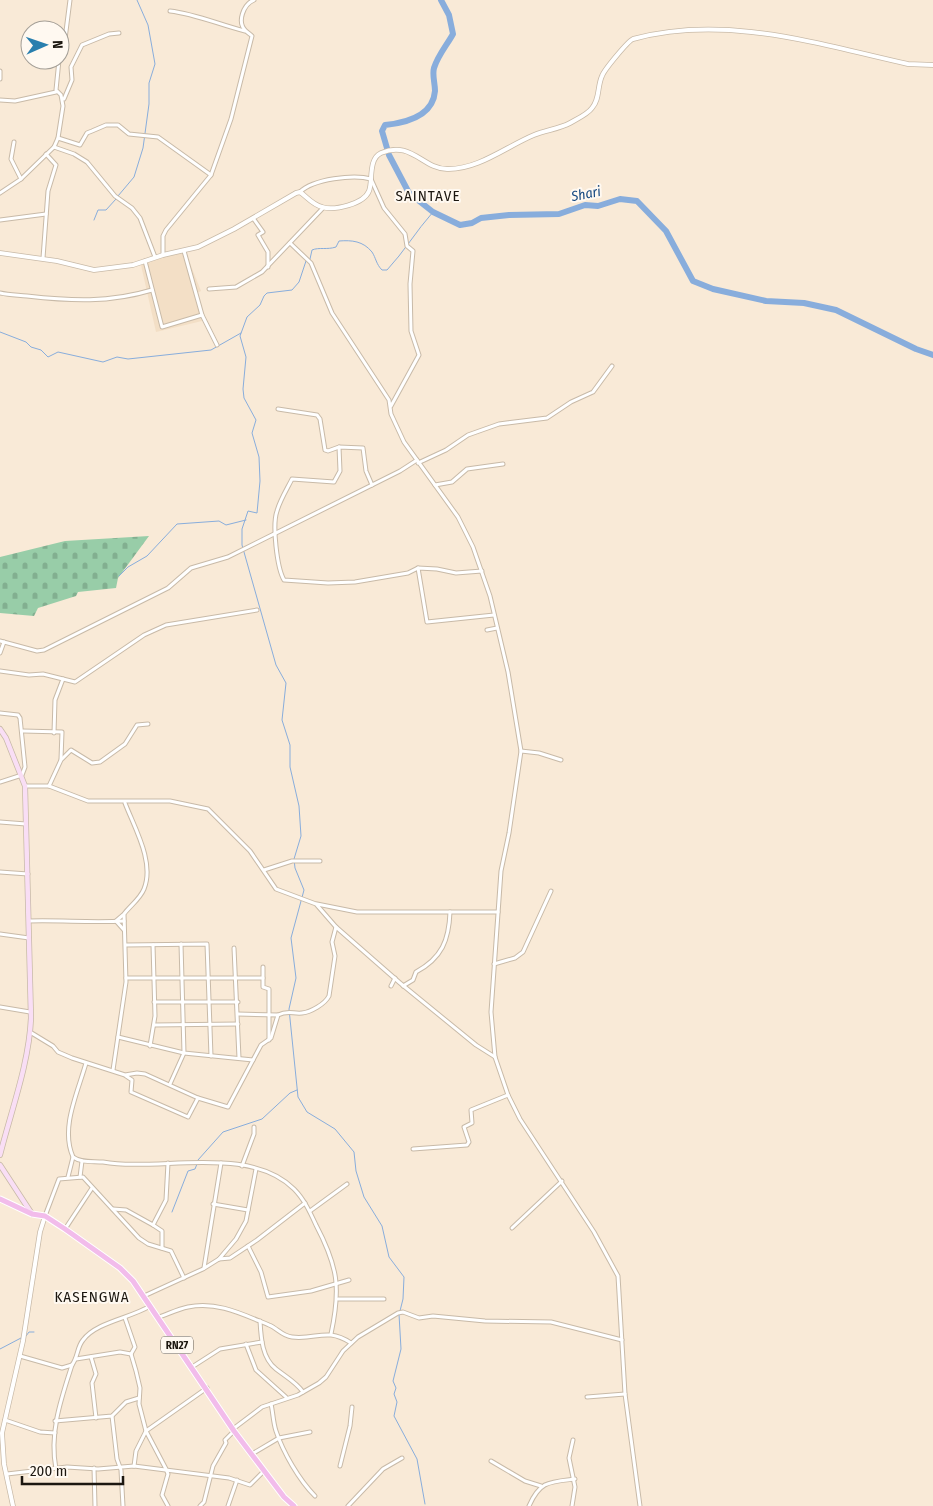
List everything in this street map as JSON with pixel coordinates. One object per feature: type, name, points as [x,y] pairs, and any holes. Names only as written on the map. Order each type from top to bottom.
[{"type":"main road","points":[[0,729],[22,775],[25,786],[30,1012],[30,1032],[0,1155]]},
{"type":"main road","points":[[0,1165],[32,1214]]},
{"type":"main road","name":"RN27","points":[[0,1199],[32,1214],[45,1216],[120,1268],[144,1296],[252,1455],[284,1497],[294,1506]]},
{"type":"street","points":[[67,20],[70,0]]},
{"type":"street","points":[[163,255],[163,236],[166,230],[211,175],[231,119],[252,36],[246,31],[242,23],[243,13],[245,6],[254,0]]},
{"type":"street","points":[[170,11],[189,13],[220,25],[246,31]]},
{"type":"street","points":[[300,192],[323,208],[338,207],[363,199],[369,192],[374,160],[380,153],[396,149],[445,169],[460,168],[534,134],[569,124],[592,109],[600,91],[602,76],[630,40],[667,31],[739,29],[908,64],[933,65]]},
{"type":"street","points":[[0,193],[21,179],[54,146],[58,138],[63,100],[72,80],[71,67],[82,45],[109,34],[119,33]]},
{"type":"street","points":[[56,92],[58,70]]},
{"type":"street","points":[[0,71],[0,79]]},
{"type":"street","points":[[0,100],[15,101],[56,92],[61,95],[63,100]]},
{"type":"street","points":[[58,138],[80,145],[87,133],[106,125],[118,125],[129,134],[158,137],[211,175]]},
{"type":"street","points":[[14,142],[11,159],[21,179]]},
{"type":"street","points":[[54,146],[74,154],[87,162],[117,197],[140,218],[155,257]]},
{"type":"street","points":[[43,258],[48,191],[56,165],[46,154]]},
{"type":"street","points":[[0,253],[43,258],[94,270],[133,265],[155,257],[198,247],[234,229],[290,195],[321,181],[363,177],[371,179]]},
{"type":"street","points":[[371,179],[384,208],[405,234],[407,246],[412,248],[414,256],[410,277],[411,331],[419,355],[390,406]]},
{"type":"street","points":[[209,289],[236,287],[268,267],[323,208]]},
{"type":"street","points":[[0,220],[46,214]]},
{"type":"street","points":[[253,217],[263,232],[258,234],[268,252],[268,267]]},
{"type":"street","points":[[290,243],[311,263],[332,313],[367,369],[380,384],[390,406],[394,422],[418,462],[464,528],[482,571],[494,614],[508,672],[521,751],[509,832],[500,871],[491,1030],[495,1057],[508,1095],[520,1119],[562,1182],[618,1276],[624,1394],[640,1506]]},
{"type":"street","points":[[184,251],[202,315],[217,346]]},
{"type":"street","points":[[145,261],[162,327],[202,315]]},
{"type":"street","points":[[0,293],[46,299],[85,301],[132,297],[152,290]]},
{"type":"street","points":[[0,653],[2,641],[44,650],[168,588],[191,568],[228,557],[418,462],[446,450],[468,435],[499,424],[547,418],[571,402],[588,396],[612,366]]},
{"type":"street","points":[[278,409],[317,415],[320,419],[325,450],[328,451],[339,447],[363,448],[366,470],[372,485]]},
{"type":"street","points":[[339,447],[340,472],[334,482],[292,479],[276,512],[280,571],[284,580],[328,583],[355,582],[408,573],[418,568],[437,568],[456,573],[482,571]]},
{"type":"street","points":[[434,485],[452,482],[466,468],[502,464]]},
{"type":"street","points":[[418,568],[427,622],[494,614]]},
{"type":"street","points":[[0,671],[29,675],[44,674],[75,682],[144,635],[166,625],[257,610]]},
{"type":"street","points":[[487,630],[496,628]]},
{"type":"street","points":[[54,733],[55,700],[63,679]]},
{"type":"street","points":[[0,713],[18,715],[23,731],[25,767],[22,775],[0,782]]},
{"type":"street","points":[[49,786],[61,760],[71,750],[92,763],[100,762],[126,744],[137,726],[148,724]]},
{"type":"street","points":[[23,731],[62,732],[61,760]]},
{"type":"street","points":[[521,751],[539,753],[561,760]]},
{"type":"street","points":[[25,786],[49,786],[88,801],[170,801],[208,809],[240,841],[264,870],[276,889],[316,904],[357,912],[498,912]]},
{"type":"street","points":[[116,921],[142,893],[146,874],[143,851],[125,802]]},
{"type":"street","points":[[0,822],[26,824]]},
{"type":"street","points":[[264,870],[294,861],[320,861]]},
{"type":"street","points":[[0,872],[28,874]]},
{"type":"street","points":[[494,964],[515,958],[524,952],[551,891]]},
{"type":"street","points":[[316,904],[336,927],[403,986],[476,1045],[495,1057]]},
{"type":"street","points":[[403,986],[413,980],[416,972],[431,964],[447,940],[450,912]]},
{"type":"street","points":[[113,1070],[126,978],[124,914]]},
{"type":"street","points":[[29,920],[61,920],[92,923],[124,921]]},
{"type":"street","points":[[116,921],[124,930]]},
{"type":"street","points":[[238,1014],[270,1016],[290,1011],[302,1013],[327,1001],[335,956],[332,942],[336,927]]},
{"type":"street","points":[[0,934],[29,938]]},
{"type":"street","points":[[150,1046],[154,1025],[153,944]]},
{"type":"street","points":[[170,1084],[184,1053],[181,944]]},
{"type":"street","points":[[126,945],[208,944],[211,1056]]},
{"type":"street","points":[[234,948],[238,1002],[239,1058]]},
{"type":"street","points":[[263,967],[263,987],[269,989],[269,1041]]},
{"type":"street","points":[[126,978],[263,978]]},
{"type":"street","points":[[391,986],[395,978]]},
{"type":"street","points":[[154,1002],[238,1002]]},
{"type":"street","points":[[0,1007],[30,1012]]},
{"type":"street","points":[[126,1076],[137,1073],[145,1074],[198,1098],[228,1107],[262,1045],[269,1041],[278,1015]]},
{"type":"street","points":[[154,1025],[238,1024]]},
{"type":"street","points":[[30,1032],[53,1046],[58,1052],[126,1076],[132,1080],[130,1092],[188,1117],[198,1098]]},
{"type":"street","points":[[118,1036],[150,1046],[184,1053],[253,1060]]},
{"type":"street","points":[[68,1176],[73,1157],[69,1126],[86,1063]]},
{"type":"street","points":[[413,1149],[467,1145],[468,1138],[464,1127],[472,1122],[472,1109],[508,1095]]},
{"type":"street","points":[[242,1166],[254,1127]]},
{"type":"street","points":[[73,1157],[82,1161],[128,1164],[221,1163],[256,1169],[280,1178],[294,1189],[305,1203],[335,1269],[338,1299],[330,1334]]},
{"type":"street","points":[[80,1177],[82,1161]]},
{"type":"street","points":[[153,1225],[166,1200],[168,1163]]},
{"type":"street","points":[[204,1269],[221,1163]]},
{"type":"street","points":[[144,1296],[204,1269],[219,1259],[236,1239],[246,1221],[256,1169]]},
{"type":"street","points":[[13,1506],[1,1443],[20,1356],[40,1232],[59,1178],[68,1176],[76,1179],[80,1177]]},
{"type":"street","points":[[80,1177],[139,1238],[148,1244],[171,1251],[184,1278]]},
{"type":"street","points":[[512,1228],[562,1182]]},
{"type":"street","points":[[310,1212],[346,1184]]},
{"type":"street","points":[[65,1229],[92,1188]]},
{"type":"street","points":[[219,1259],[230,1258],[305,1203]]},
{"type":"street","points":[[213,1204],[248,1210]]},
{"type":"street","points":[[112,1209],[126,1210],[162,1231],[162,1248]]},
{"type":"street","points":[[248,1246],[261,1272],[268,1297],[337,1285],[349,1280]]},
{"type":"street","points":[[338,1299],[384,1298]]},
{"type":"street","points":[[56,1469],[54,1433],[56,1421],[72,1365],[82,1340],[92,1331],[140,1313],[150,1306]]},
{"type":"street","points":[[158,1317],[187,1307],[213,1306],[236,1310],[292,1338],[330,1334],[339,1335],[351,1343]]},
{"type":"street","points":[[201,1506],[210,1475],[220,1450],[226,1443],[224,1440],[234,1430],[257,1410],[303,1392],[326,1377],[343,1351],[351,1343],[399,1313],[419,1318],[433,1316],[485,1321],[550,1322],[622,1340]]},
{"type":"street","points":[[125,1318],[136,1347],[131,1354]]},
{"type":"street","points":[[260,1322],[262,1342],[267,1358],[274,1368],[291,1379],[303,1392]]},
{"type":"street","points":[[192,1367],[217,1350],[262,1342]]},
{"type":"street","points":[[246,1344],[256,1370],[286,1398]]},
{"type":"street","points":[[76,1359],[120,1352],[131,1354]]},
{"type":"street","points":[[131,1354],[136,1371],[138,1404],[146,1431],[168,1474],[162,1495],[168,1506]]},
{"type":"street","points":[[20,1356],[62,1368],[72,1365]]},
{"type":"street","points":[[91,1357],[96,1374],[92,1383],[96,1418]]},
{"type":"street","points":[[134,1466],[136,1452],[146,1431],[207,1388]]},
{"type":"street","points":[[587,1397],[624,1394]]},
{"type":"street","points":[[56,1421],[112,1416],[126,1402],[139,1398]]},
{"type":"street","points":[[271,1404],[275,1430],[301,1478],[315,1496]]},
{"type":"street","points":[[340,1466],[350,1426],[352,1407]]},
{"type":"street","points":[[112,1416],[121,1470],[123,1506]]},
{"type":"street","points":[[5,1420],[40,1432],[54,1433]]},
{"type":"street","points":[[252,1455],[280,1438],[310,1432]]},
{"type":"street","points":[[572,1440],[569,1458],[574,1479],[572,1506]]},
{"type":"street","points":[[348,1506],[383,1469],[402,1458]]},
{"type":"street","points":[[491,1461],[518,1478],[540,1486]]},
{"type":"street","points":[[7,1474],[56,1469],[67,1466],[94,1468],[134,1466],[210,1475],[237,1480],[250,1485],[264,1470]]},
{"type":"street","points":[[94,1468],[95,1506]]},
{"type":"street","points":[[529,1506],[540,1486],[545,1483],[574,1479]]},
{"type":"street","points":[[228,1506],[237,1480]]},
{"type":"shaded area","points":[[185,251],[201,291],[197,293],[202,321],[156,332],[141,265],[166,254]]},
{"type":"green space","points":[[149,536],[118,578],[116,588],[78,592],[76,596],[38,608],[34,616],[0,613],[0,557],[65,541]]},
{"type":"waterway","points":[[118,196],[134,177],[143,148],[149,104],[149,83],[155,64],[148,25],[137,0]]},
{"type":"waterway","name":"Shari","points":[[441,0],[449,15],[453,34],[440,54],[434,68],[435,91],[433,100],[424,113],[409,120],[385,125],[382,131],[389,155],[409,193],[433,212],[460,225],[472,223],[481,218],[509,215],[559,214],[585,205],[598,206],[620,199],[637,201],[666,231],[693,281],[713,289],[766,301],[804,303],[836,310],[916,349],[933,355]]},
{"type":"waterway","points":[[94,220],[98,210],[106,210],[116,199]]},
{"type":"waterway","points":[[310,259],[312,250],[336,247],[339,241],[353,241],[369,248],[380,268],[387,270],[433,212]]},
{"type":"waterway","points":[[306,261],[299,282],[292,290],[267,293],[260,305],[247,317],[240,336],[246,357],[244,398],[256,420],[252,433],[259,457],[260,481],[257,513],[248,511],[242,529],[242,545],[276,665],[286,683],[282,720],[290,745],[290,767],[299,806],[301,836],[294,859],[295,868],[304,890],[291,938],[296,978],[289,1009],[298,1097],[307,1112],[335,1129],[354,1152],[356,1171],[364,1197],[382,1226],[389,1257],[404,1277],[403,1299],[400,1311]]},
{"type":"waterway","points":[[0,332],[26,342],[31,347],[41,350],[48,357],[58,352],[103,362],[117,357],[128,359],[211,350],[241,333]]},
{"type":"waterway","points":[[119,576],[128,567],[147,556],[177,524],[219,521],[226,525],[246,520]]},
{"type":"waterway","points":[[198,1160],[223,1132],[262,1119],[290,1093],[297,1090]]},
{"type":"waterway","points":[[172,1212],[188,1171],[195,1169],[197,1164]]},
{"type":"waterway","points":[[399,1314],[401,1349],[393,1381],[396,1388],[394,1394],[397,1402],[394,1416],[417,1459],[425,1504]]},
{"type":"waterway","points":[[26,1336],[29,1332],[34,1332]]},
{"type":"waterway","points":[[0,1349],[21,1338]]},
{"type":"district","name":"SAINTAVE","points":[[428,196]]},
{"type":"district","name":"KASENGWA","points":[[92,1297]]}]
